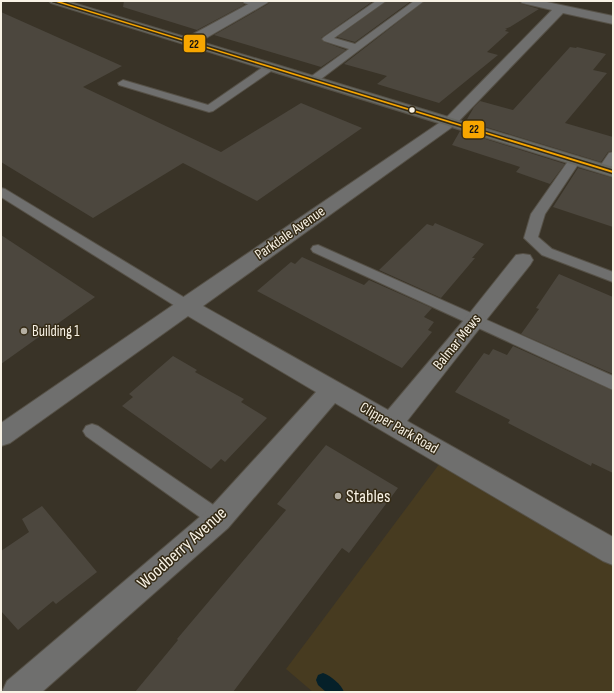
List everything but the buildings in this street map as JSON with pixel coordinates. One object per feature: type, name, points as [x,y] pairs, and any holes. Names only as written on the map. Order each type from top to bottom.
[{"type":"main road","points":[[55,1],[574,160],[610,166]]},
{"type":"street","points":[[526,1],[613,20]]},
{"type":"street","points":[[190,42],[256,2]]},
{"type":"street","name":"Parkdale Avenue","points":[[1,436],[185,305],[450,122],[560,9]]},
{"type":"street","name":"Balmar Mews","points":[[391,424],[523,260]]},
{"type":"street","name":"Clipper Park Road","points":[[185,305],[613,552]]},
{"type":"street","name":"Woodberry Avenue","points":[[18,692],[218,519],[332,390]]},
{"type":"lane","points":[[357,48],[327,39],[382,1]]},
{"type":"lane","points":[[314,80],[420,1]]},
{"type":"lane","points":[[123,83],[209,109],[270,67]]},
{"type":"lane","points":[[574,160],[538,214],[531,238],[539,246],[551,254],[613,277]]},
{"type":"lane","points":[[1,192],[185,305]]},
{"type":"lane","points":[[318,249],[613,383]]},
{"type":"lane","points":[[92,431],[218,519]]},
{"type":"shaded area","points":[[446,455],[613,550],[613,692],[313,692],[286,669]]},
{"type":"waterway","points":[[323,680],[337,692]]},
{"type":"transit line","name":"22","points":[[55,1],[613,172]]},
{"type":"place","name":"Building 1","points":[[24,331]]},
{"type":"place","name":"Stables","points":[[338,496]]}]
